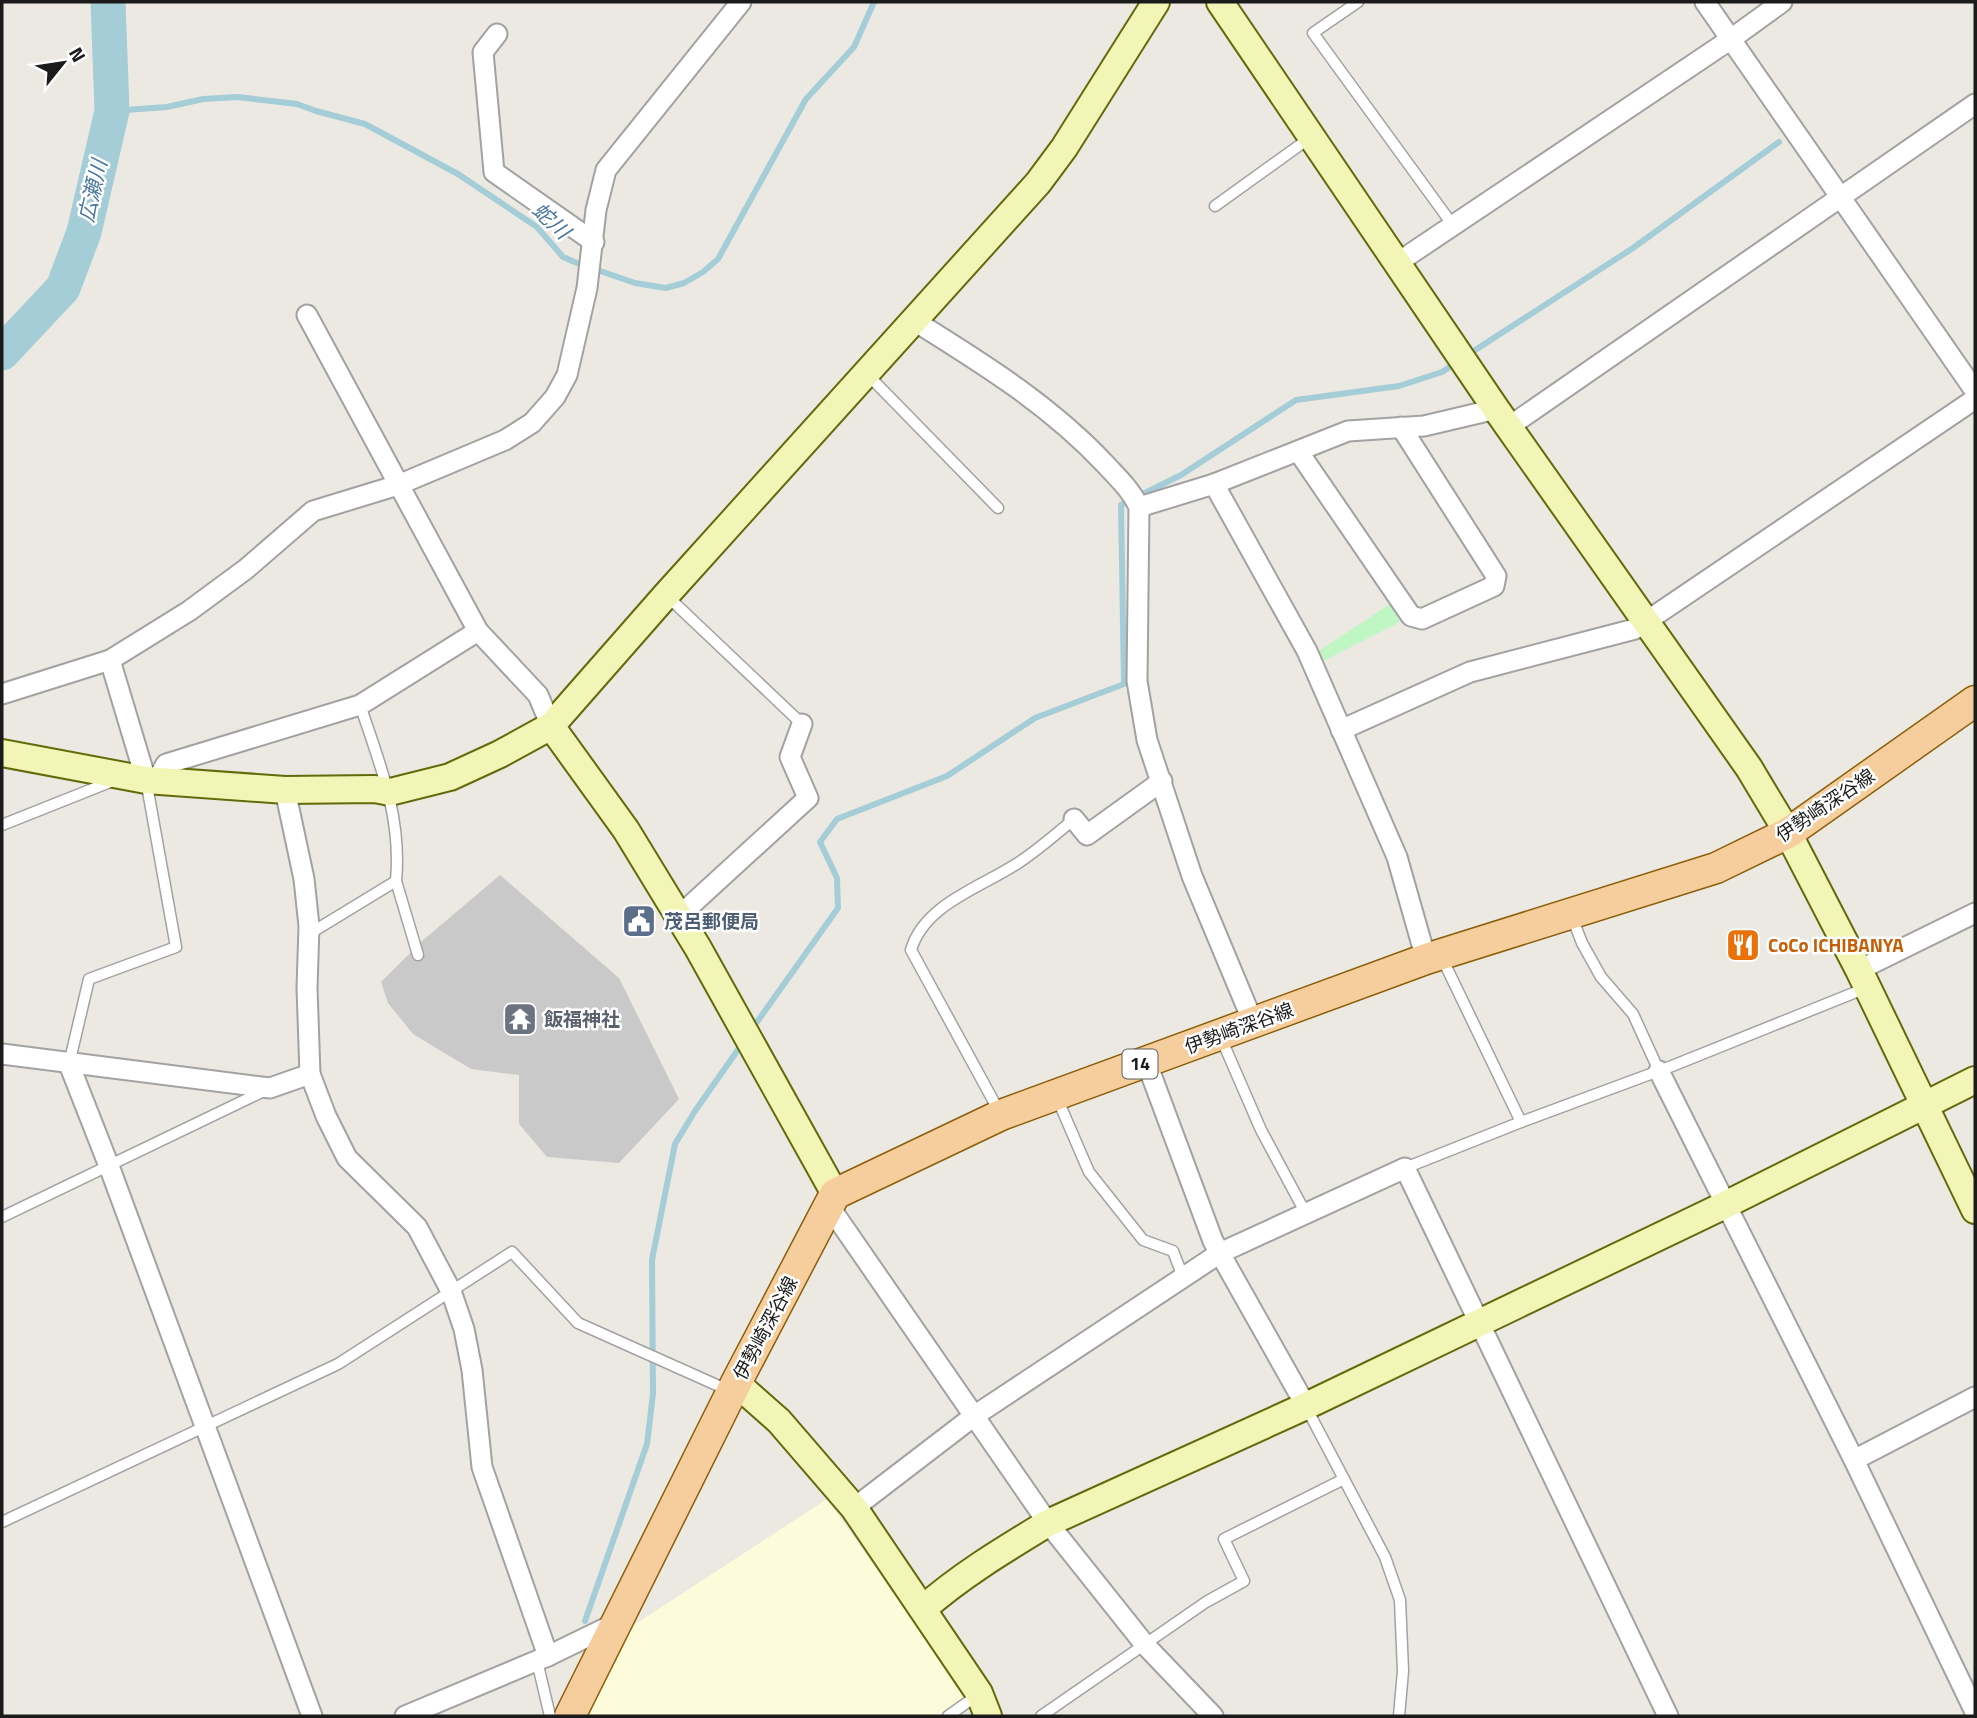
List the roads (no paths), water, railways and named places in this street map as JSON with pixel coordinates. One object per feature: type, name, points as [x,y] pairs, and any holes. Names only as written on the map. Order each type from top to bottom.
[{"type":"main road","name":"伊勢崎深谷線","points":[[570,1716],[734,1387],[832,1200],[1001,1115],[1433,957],[1716,868],[1788,834],[1975,701]]},
{"type":"street","points":[[2,694],[110,660],[199,604],[246,569],[313,511],[398,485],[505,440],[532,423],[555,397],[568,375],[587,288],[596,210],[606,170],[741,2]]},
{"type":"street","points":[[2,752],[143,779],[285,790],[374,789],[390,792],[450,777],[551,726],[865,372],[1038,183],[1064,148],[1156,2]]},
{"type":"street","points":[[1220,2],[1503,418],[1749,768],[1788,834],[1863,979],[1975,1210]]},
{"type":"street","points":[[1705,2],[1975,391]]},
{"type":"street","points":[[1397,263],[1731,40],[1782,2]]},
{"type":"street","points":[[497,34],[482,52],[494,172],[594,242]]},
{"type":"street","points":[[1139,507],[1214,484],[1348,431],[1503,418],[1840,197],[1975,104]]},
{"type":"street","points":[[307,315],[478,631],[538,695],[551,726],[626,830],[678,916],[832,1200],[1048,1523],[1146,1646],[1213,1716]]},
{"type":"street","points":[[913,320],[1008,380],[1080,438],[1132,494],[1139,507],[1137,681],[1147,740],[1192,876],[1253,1022]]},
{"type":"street","points":[[1341,730],[1470,672],[1635,629],[1975,399]]},
{"type":"street","points":[[1298,452],[1411,616],[1422,619],[1494,586],[1496,576],[1401,428]]},
{"type":"street","points":[[1214,484],[1307,651],[1397,857],[1433,957]]},
{"type":"street","points":[[143,779],[166,764],[360,705],[478,631]]},
{"type":"street","points":[[110,660],[143,779]]},
{"type":"street","points":[[678,916],[808,798],[790,757],[802,724]]},
{"type":"street","points":[[1074,819],[1087,835],[1162,781]]},
{"type":"street","points":[[285,790],[304,879],[309,934],[307,988],[310,1074],[326,1116],[347,1158],[417,1227],[451,1291],[464,1329],[472,1370],[482,1467],[543,1659]]},
{"type":"street","points":[[1863,979],[1975,913]]},
{"type":"street","points":[[2,1054],[270,1088],[310,1074]]},
{"type":"street","points":[[1146,1061],[1213,1241],[1306,1406]]},
{"type":"street","points":[[69,1064],[312,1716]]},
{"type":"street","points":[[1659,1071],[1854,1460],[1975,1712]]},
{"type":"street","points":[[923,1609],[959,1581],[1048,1523],[1306,1406],[1480,1323],[1975,1080]]},
{"type":"street","points":[[854,1508],[974,1416],[1220,1253],[1405,1168],[1668,1716]]},
{"type":"street","points":[[734,1387],[779,1421],[854,1508],[984,1705]]},
{"type":"street","points":[[1854,1460],[1975,1397]]},
{"type":"street","points":[[405,1716],[543,1659],[619,1622]]},
{"type":"lane","points":[[1357,2],[1313,33],[1452,224]]},
{"type":"lane","points":[[1215,206],[1311,136]]},
{"type":"lane","points":[[865,372],[998,508]]},
{"type":"lane","points":[[666,595],[802,724]]},
{"type":"lane","points":[[360,705],[390,792],[397,863],[396,881],[418,955]]},
{"type":"lane","points":[[2,825],[143,779],[176,947],[89,979],[69,1064]]},
{"type":"lane","points":[[1001,1115],[911,950],[914,939],[936,911],[1019,862],[1074,819]]},
{"type":"lane","points":[[309,934],[396,881]]},
{"type":"lane","points":[[1571,914],[1581,943],[1601,977],[1633,1014],[1659,1071]]},
{"type":"lane","points":[[1433,957],[1521,1122]]},
{"type":"lane","points":[[1405,1168],[1659,1071],[1863,979]]},
{"type":"lane","points":[[1219,1035],[1261,1130],[1305,1212]]},
{"type":"lane","points":[[2,1217],[270,1088]]},
{"type":"lane","points":[[1056,1095],[1089,1172],[1143,1240],[1173,1251],[1183,1277]]},
{"type":"lane","points":[[2,1522],[338,1364],[512,1252],[578,1323],[734,1387]]},
{"type":"lane","points":[[1306,1406],[1385,1557],[1400,1600],[1403,1671],[1399,1716]]},
{"type":"lane","points":[[1041,1716],[1206,1602],[1244,1581],[1224,1539],[1344,1479]]},
{"type":"lane","points":[[543,1659],[550,1716]]},
{"type":"lane","points":[[948,1716],[984,1705]]},
{"type":"waterway","name":"広瀬川","points":[[2,353],[63,288],[84,232],[112,111],[108,2]]},
{"type":"waterway","name":"蛇川","points":[[112,111],[238,97],[297,104],[365,124],[458,174],[537,227],[563,257],[635,283],[666,288],[684,283],[718,259],[806,99],[854,47],[874,2]]},
{"type":"waterway","points":[[1466,356],[1633,248],[1779,142]]},
{"type":"waterway","points":[[752,1029],[838,908],[837,878],[820,842],[837,819],[947,776],[1035,718],[1124,684],[1121,505],[1181,475],[1296,400],[1399,386],[1442,372],[1457,362]]},
{"type":"waterway","points":[[585,1621],[647,1444],[653,1394],[652,1260],[675,1144],[742,1044]]},
{"type":"place","name":"茂呂郵便局","points":[[639,921]]},
{"type":"place","name":"CoCo ICHIBANYA","points":[[1743,945]]},
{"type":"place","name":"飯福神社","points":[[520,1019]]}]
